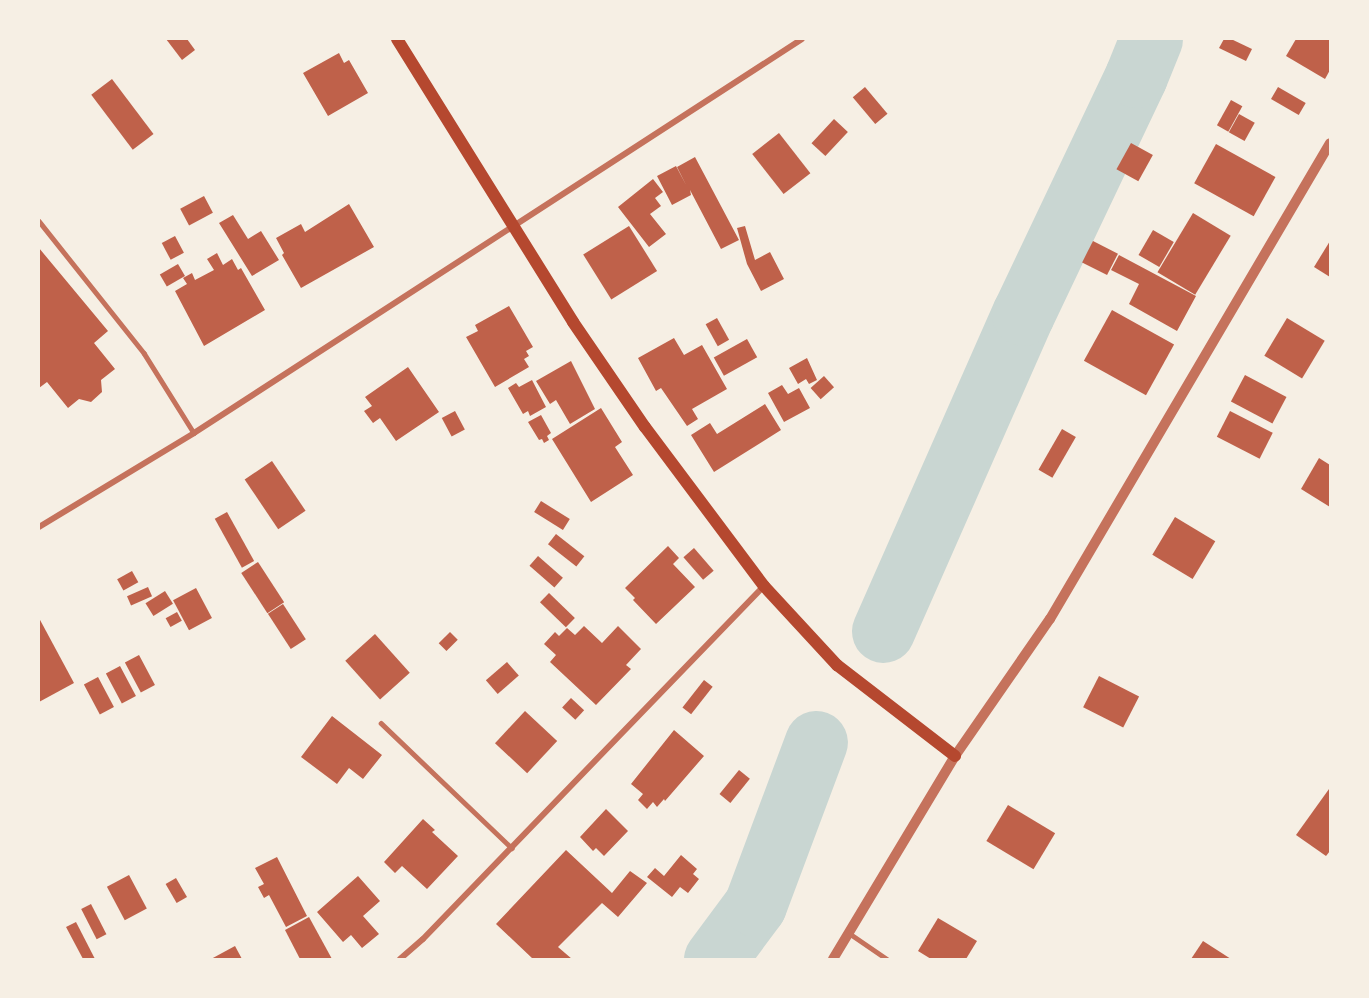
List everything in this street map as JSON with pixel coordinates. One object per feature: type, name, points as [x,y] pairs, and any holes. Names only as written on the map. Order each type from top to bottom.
[{"type":"main road","points":[[397,39],[511,226],[645,427],[764,586],[837,665],[955,756]]},
{"type":"street","points":[[39,526],[194,433],[802,39]]},
{"type":"street","points":[[833,959],[955,756],[1050,619],[1330,143]]},
{"type":"street","points":[[400,959],[423,939],[512,848],[764,586]]},
{"type":"lane","points":[[39,221],[144,353],[194,433]]},
{"type":"lane","points":[[381,723],[512,848]]},
{"type":"lane","points":[[849,933],[888,959]]},
{"type":"building","points":[[166,39],[187,39],[195,50],[182,60]]},
{"type":"building","points":[[1224,39],[1231,39],[1252,49],[1246,61],[1219,48]]},
{"type":"building","points":[[1296,39],[1330,39],[1330,70],[1325,79],[1286,56]]},
{"type":"building","points":[[339,53],[344,63],[349,60],[368,93],[328,116],[303,73]]},
{"type":"building","points":[[112,79],[154,134],[133,150],[91,95]]},
{"type":"building","points":[[865,87],[887,114],[875,124],[853,97]]},
{"type":"building","points":[[1278,87],[1306,103],[1299,115],[1271,99]]},
{"type":"building","points":[[1231,100],[1242,106],[1228,132],[1217,125]]},
{"type":"building","points":[[1239,114],[1255,123],[1245,141],[1229,132]]},
{"type":"building","points":[[834,119],[848,132],[825,156],[811,143]]},
{"type":"building","points":[[779,133],[810,173],[784,194],[752,154]]},
{"type":"building","points":[[1131,143],[1153,155],[1138,181],[1116,169]]},
{"type":"building","points":[[1216,144],[1275,177],[1254,216],[1194,183]]},
{"type":"building","points":[[695,157],[739,240],[721,249],[690,190],[691,195],[672,205],[657,176],[676,166],[686,185],[677,167]]},
{"type":"building","points":[[653,179],[663,192],[655,198],[661,206],[650,214],[666,234],[649,247],[618,207]]},
{"type":"building","points":[[204,196],[213,213],[189,225],[180,209]]},
{"type":"building","points":[[349,204],[374,247],[301,288],[282,255],[284,253],[276,238],[301,224],[305,232]]},
{"type":"building","points":[[1193,213],[1231,236],[1195,295],[1157,272]]},
{"type":"building","points":[[233,215],[248,239],[261,231],[279,260],[252,276],[219,223]]},
{"type":"building","points":[[629,226],[657,271],[611,300],[583,255]]},
{"type":"building","points":[[745,226],[755,260],[770,252],[784,279],[761,291],[747,264],[737,228]]},
{"type":"building","points":[[1153,230],[1174,242],[1159,267],[1138,255]]},
{"type":"building","points":[[175,236],[184,253],[171,260],[162,243]]},
{"type":"building","points":[[1093,241],[1118,254],[1107,275],[1082,262]]},
{"type":"building","points":[[1330,241],[1330,277],[1314,267]]},
{"type":"building","points":[[39,248],[108,331],[94,343],[115,369],[101,380],[102,392],[91,402],[79,399],[68,408],[47,382],[39,388]]},
{"type":"building","points":[[217,253],[223,265],[232,259],[238,270],[241,268],[265,310],[204,346],[175,291],[187,284],[183,278],[192,273],[195,280],[214,270],[207,259]]},
{"type":"building","points":[[1119,255],[1196,296],[1177,331],[1129,304],[1139,284],[1111,270]]},
{"type":"building","points":[[178,264],[185,276],[167,287],[160,274]]},
{"type":"building","points":[[509,306],[533,347],[526,351],[529,356],[524,359],[529,367],[495,387],[466,337],[478,331],[475,325]]},
{"type":"building","points":[[1112,310],[1174,344],[1146,395],[1084,361]]},
{"type":"building","points":[[717,318],[729,340],[718,346],[706,324]]},
{"type":"building","points":[[1287,318],[1325,341],[1302,378],[1264,356]]},
{"type":"building","points":[[674,338],[684,355],[702,345],[727,389],[692,409],[698,419],[687,426],[661,388],[656,391],[638,358]]},
{"type":"building","points":[[747,339],[757,357],[724,376],[714,357]]},
{"type":"building","points":[[807,358],[817,380],[809,384],[806,379],[798,384],[789,368]]},
{"type":"building","points":[[571,361],[595,409],[570,424],[556,400],[550,404],[536,381]]},
{"type":"building","points":[[408,367],[439,412],[396,441],[380,418],[373,423],[364,411],[372,406],[365,397]]},
{"type":"building","points":[[1245,375],[1286,397],[1272,424],[1231,401]]},
{"type":"building","points":[[824,376],[834,387],[821,399],[811,388]]},
{"type":"building","points":[[532,380],[546,407],[530,416],[528,411],[523,414],[508,388],[516,383],[519,387]]},
{"type":"building","points":[[782,385],[788,394],[799,388],[810,408],[784,422],[768,393]]},
{"type":"building","points":[[765,404],[781,430],[714,472],[691,435],[710,423],[717,434]]},
{"type":"building","points":[[601,408],[622,442],[615,447],[633,475],[591,502],[552,439]]},
{"type":"building","points":[[455,411],[465,430],[452,437],[442,418]]},
{"type":"building","points":[[1230,411],[1273,433],[1260,459],[1217,437]]},
{"type":"building","points":[[541,415],[551,433],[547,436],[549,440],[544,443],[542,439],[539,440],[528,422]]},
{"type":"building","points":[[1062,429],[1076,437],[1052,478],[1038,470]]},
{"type":"building","points":[[1319,458],[1330,465],[1330,507],[1301,489]]},
{"type":"building","points":[[272,461],[306,511],[278,529],[245,479]]},
{"type":"building","points":[[541,501],[570,519],[563,530],[534,512]]},
{"type":"building","points":[[227,512],[254,561],[242,568],[215,519]]},
{"type":"building","points":[[1175,517],[1215,541],[1193,579],[1152,555]]},
{"type":"building","points":[[556,534],[584,556],[576,566],[548,544]]},
{"type":"building","points":[[668,546],[679,558],[673,564],[695,587],[656,624],[625,588]]},
{"type":"building","points":[[694,548],[714,571],[703,580],[683,557]]},
{"type":"building","points":[[538,556],[563,578],[554,587],[529,566]]},
{"type":"building","points":[[258,562],[284,602],[267,613],[241,573]]},
{"type":"building","points":[[132,571],[138,582],[123,591],[117,579]]},
{"type":"building","points":[[148,587],[152,596],[131,605],[127,596]]},
{"type":"building","points":[[196,588],[212,618],[189,630],[173,600]]},
{"type":"building","points":[[165,591],[173,604],[153,616],[145,603]]},
{"type":"building","points":[[549,593],[575,618],[566,627],[540,602]]},
{"type":"building","points":[[283,604],[306,639],[291,649],[268,614]]},
{"type":"building","points":[[177,612],[182,621],[170,627],[166,618]]},
{"type":"building","points":[[39,618],[74,683],[39,702]]},
{"type":"building","points":[[584,626],[602,643],[618,626],[641,649],[626,665],[631,669],[596,705],[550,662],[556,655],[544,644],[555,632],[559,636],[567,628],[575,635]]},
{"type":"building","points":[[450,632],[458,640],[446,651],[439,643]]},
{"type":"building","points":[[375,634],[410,673],[380,699],[345,661]]},
{"type":"building","points":[[139,655],[155,685],[141,693],[125,663]]},
{"type":"building","points":[[507,662],[519,676],[498,694],[486,680]]},
{"type":"building","points":[[120,666],[136,696],[122,704],[106,674]]},
{"type":"building","points":[[1099,676],[1139,696],[1123,728],[1083,707]]},
{"type":"building","points":[[98,677],[114,707],[100,715],[84,685]]},
{"type":"building","points":[[704,680],[713,687],[691,714],[682,708]]},
{"type":"building","points":[[571,698],[584,710],[575,720],[562,708]]},
{"type":"building","points":[[525,711],[557,741],[527,773],[495,743]]},
{"type":"building","points":[[332,716],[382,755],[363,779],[349,768],[337,784],[301,757]]},
{"type":"building","points":[[674,730],[704,756],[665,801],[664,799],[657,807],[653,802],[647,809],[638,800],[643,794],[631,784]]},
{"type":"building","points":[[739,770],[750,779],[730,803],[719,794]]},
{"type":"building","points":[[1329,789],[1330,851],[1326,856],[1296,835]]},
{"type":"building","points":[[1008,805],[1055,833],[1034,869],[986,841]]},
{"type":"building","points":[[606,809],[628,831],[604,856],[596,848],[593,851],[580,837]]},
{"type":"building","points":[[423,819],[435,830],[432,832],[458,856],[427,889],[402,866],[395,873],[384,862]]},
{"type":"building","points":[[566,850],[612,893],[630,871],[647,883],[618,917],[602,903],[558,947],[572,959],[533,959],[496,924]]},
{"type":"building","points":[[681,855],[697,869],[693,874],[699,879],[688,893],[680,887],[672,897],[647,877],[655,868],[664,876]]},
{"type":"building","points":[[277,857],[307,916],[286,927],[269,895],[264,898],[258,887],[264,884],[255,868]]},
{"type":"building","points":[[129,875],[147,909],[125,920],[107,887]]},
{"type":"building","points":[[358,876],[380,901],[363,916],[379,934],[362,948],[351,935],[343,942],[317,912]]},
{"type":"building","points":[[176,878],[187,897],[177,903],[166,884]]},
{"type":"building","points":[[91,904],[106,934],[97,939],[81,909]]},
{"type":"building","points":[[309,917],[332,959],[300,959],[285,930]]},
{"type":"building","points":[[938,918],[977,941],[966,959],[931,959],[918,951]]},
{"type":"building","points":[[76,922],[95,959],[83,959],[66,927]]},
{"type":"building","points":[[1203,941],[1231,959],[1191,959]]},
{"type":"building","points":[[235,946],[242,959],[211,959]]},
{"type":"waterway","points":[[883,631],[1023,314],[1136,76],[1151,39]]},
{"type":"waterway","points":[[715,959],[755,905],[816,742]]}]
